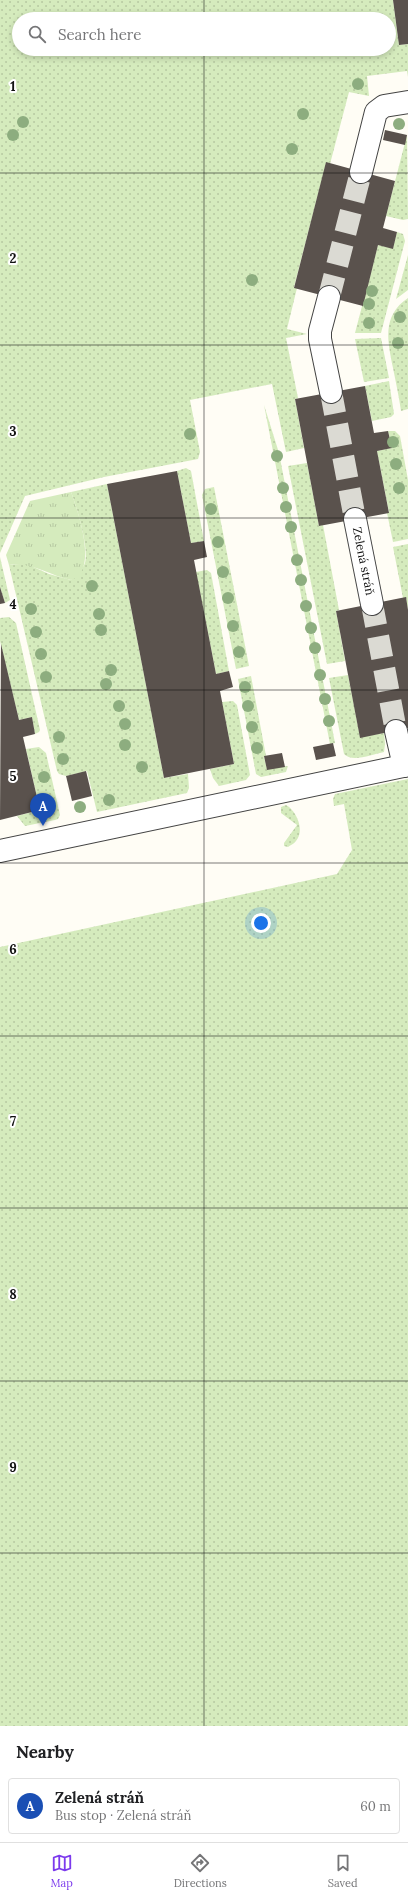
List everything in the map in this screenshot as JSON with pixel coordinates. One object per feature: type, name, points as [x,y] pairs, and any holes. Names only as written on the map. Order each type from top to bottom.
[{"type":"street","points":[[361,172],[376,112],[384,106],[408,102]]},
{"type":"street","points":[[329,297],[320,331],[320,339],[331,392]]},
{"type":"street","name":"Zelená stráň","points":[[355,519],[372,604]]},
{"type":"street","points":[[0,851],[406,766],[396,731]]},
{"type":"green space","points":[[0,0],[393,0],[395,12],[12,12],[12,56],[396,56],[396,22],[399,45],[408,44],[408,77],[407,71],[367,76],[369,96],[349,92],[330,164],[326,163],[294,287],[297,288],[287,329],[307,334],[286,338],[298,398],[295,399],[304,448],[286,452],[272,384],[190,400],[200,452],[198,459],[104,477],[25,496],[0,553]]},
{"type":"green space","points":[[407,135],[408,219],[403,220],[386,216]]},
{"type":"green space","points":[[397,232],[403,234],[405,241],[381,333],[355,333],[378,245],[393,248]]},
{"type":"green space","points":[[408,255],[408,290],[396,299]]},
{"type":"green space","points":[[408,298],[408,409],[401,411],[389,349],[388,330],[390,321],[399,305]]},
{"type":"green space","points":[[381,338],[389,378],[364,382],[355,339]]},
{"type":"green space","points":[[389,381],[394,414],[391,417],[372,421],[365,386]]},
{"type":"green space","points":[[264,405],[279,453],[335,743],[330,744]]},
{"type":"green space","points":[[388,431],[395,431],[400,436],[408,480],[408,539],[393,542],[387,513],[389,512],[377,451],[392,448]]},
{"type":"green space","points":[[307,463],[319,526],[323,525],[339,610],[336,611],[345,661],[327,664],[288,466]]},
{"type":"green space","points":[[186,468],[191,471],[204,541],[191,543],[177,471]]},
{"type":"green space","points":[[107,484],[164,778],[188,774],[189,788],[187,793],[97,812],[87,771],[66,776],[59,774],[57,771],[9,565],[29,565],[49,574],[71,580],[84,565],[86,556],[82,528],[71,492]]},
{"type":"green space","points":[[214,487],[249,666],[236,669],[202,495],[205,489]]},
{"type":"green space","points":[[71,492],[78,513],[84,540],[84,566],[79,575],[71,580],[26,565],[9,565],[6,555],[30,501]]},
{"type":"green space","points":[[408,544],[408,610],[406,598],[403,598],[393,547]]},
{"type":"green space","points":[[0,557],[10,600],[5,603],[0,587]]},
{"type":"green space","points":[[207,570],[211,573],[229,671],[216,674],[196,572]]},
{"type":"green space","points":[[9,617],[16,623],[40,730],[35,734],[32,717],[19,720],[0,641],[0,618]]},
{"type":"green space","points":[[348,675],[360,737],[384,733],[384,752],[357,758],[348,757],[344,754],[329,678]]},
{"type":"green space","points":[[251,676],[266,756],[264,757],[267,769],[288,766],[286,772],[261,777],[256,774],[238,679]]},
{"type":"green space","points":[[233,701],[237,705],[250,775],[246,780],[219,786],[213,778],[210,769],[234,764],[222,702]]},
{"type":"green space","points":[[39,747],[46,753],[60,815],[58,819],[55,820],[25,826],[17,816],[40,810],[26,749]]},
{"type":"green space","points":[[408,779],[408,1726],[0,1726],[0,947],[337,874],[352,850],[344,804],[334,806],[333,799],[335,794]]},
{"type":"green space","points":[[286,805],[296,816],[300,827],[299,837],[288,847],[284,846],[284,843],[297,825],[281,813],[281,807]]},
{"type":"building","points":[[393,0],[408,0],[408,44],[399,45],[396,12],[395,12]]},
{"type":"building","points":[[385,130],[407,135],[405,145],[383,140]]},
{"type":"building","points":[[326,162],[395,181],[383,228],[397,232],[393,249],[378,245],[363,306],[294,288]]},
{"type":"building","points":[[365,386],[374,433],[388,431],[392,448],[377,451],[389,513],[319,526],[295,399]]},
{"type":"building","points":[[177,471],[191,543],[204,541],[207,557],[194,560],[216,674],[229,671],[233,687],[220,691],[234,764],[164,778],[107,484]]},
{"type":"building","points":[[0,587],[5,603],[0,604]]},
{"type":"building","points":[[406,597],[408,610],[408,728],[360,738],[336,611]]},
{"type":"building","points":[[1,644],[19,720],[32,717],[35,734],[23,737],[40,810],[0,820]]},
{"type":"building","points":[[333,743],[336,756],[316,760],[313,747]]},
{"type":"building","points":[[282,753],[285,767],[267,770],[264,756]]},
{"type":"building","points":[[86,771],[92,796],[72,801],[66,776]]},
{"type":"tunnel","points":[[329,297],[361,172]]},
{"type":"tunnel","points":[[331,392],[355,519]]},
{"type":"tunnel","points":[[372,604],[396,731]]},
{"type":"place","name":"Zelená stráň","points":[[43,826]]}]
